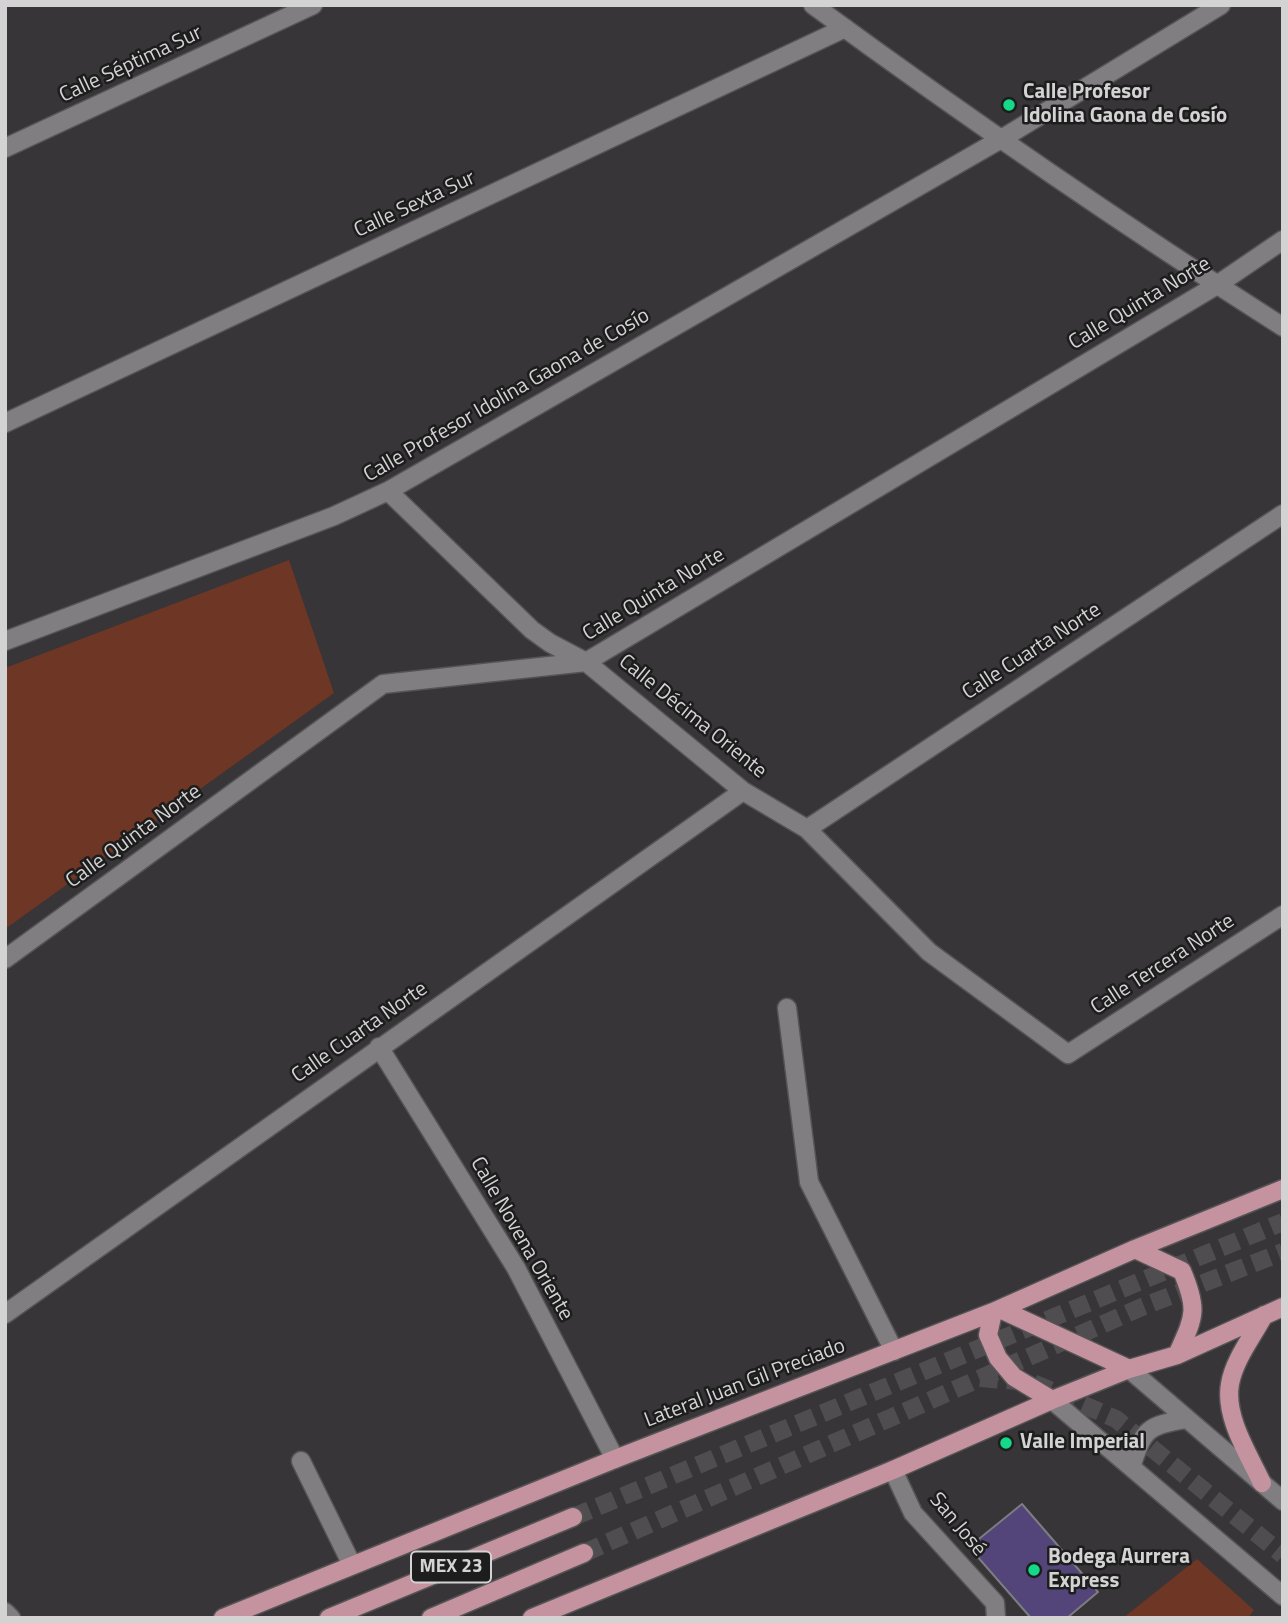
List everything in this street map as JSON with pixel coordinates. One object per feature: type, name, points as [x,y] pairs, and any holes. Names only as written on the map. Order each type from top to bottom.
[{"type":"main road","name":"Lateral Juan Gil Preciado","points":[[223,1618],[615,1459],[996,1311],[1283,1189]]},
{"type":"main road","points":[[1135,1250],[1182,1271],[1192,1294],[1193,1319],[1177,1355]]},
{"type":"main road","points":[[532,1618],[893,1470],[1052,1400],[1129,1369],[1177,1355],[1283,1307]]},
{"type":"main road","points":[[1052,1400],[1014,1377],[998,1358],[988,1335],[996,1311],[1129,1369]]},
{"type":"main road","points":[[1262,1483],[1234,1420],[1229,1398],[1230,1383],[1235,1371],[1264,1315]]},
{"type":"main road","name":"MEX 23","points":[[329,1618],[573,1517]]},
{"type":"main road","name":"MEX 23","points":[[432,1618],[584,1553]]},
{"type":"street","name":"Calle Séptima Sur","points":[[5,148],[313,5]]},
{"type":"street","points":[[813,5],[1217,285],[1283,327]]},
{"type":"street","name":"Calle Profesor Idolina Gaona de Cosío","points":[[5,641],[334,516],[388,491],[1003,138],[1221,5]]},
{"type":"street","name":"Calle Sexta Sur","points":[[5,423],[845,28]]},
{"type":"street","name":"Calle Quinta Norte","points":[[5,960],[383,684],[586,662],[1217,285],[1283,240]]},
{"type":"street","name":"Calle Décima Oriente","points":[[388,491],[532,630],[586,662],[743,791],[807,829],[929,952],[1068,1054]]},
{"type":"street","name":"Calle Cuarta Norte","points":[[807,829],[1283,514]]},
{"type":"street","name":"Calle Cuarta Norte","points":[[5,1314],[743,791]]},
{"type":"street","name":"Calle Tercera Norte","points":[[1068,1054],[1283,915]]},
{"type":"street","points":[[787,1008],[809,1182],[894,1351]]},
{"type":"street","name":"Calle Novena Oriente","points":[[379,1047],[516,1268],[615,1459]]},
{"type":"street","points":[[1129,1369],[1283,1501]]},
{"type":"street","points":[[1052,1400],[1283,1595]]},
{"type":"street","points":[[1132,1468],[1139,1443],[1146,1433],[1157,1424],[1187,1419]]},
{"type":"street","points":[[301,1461],[352,1565]]},
{"type":"street","name":"San José","points":[[893,1470],[913,1513],[996,1610]]},
{"type":"street","points":[[5,1612],[11,1618]]},
{"type":"shaded area","points":[[289,560],[334,693],[5,929],[5,668]]},
{"type":"shaded area","points":[[1197,1559],[1254,1610],[1248,1618],[1123,1618]]},
{"type":"building","name":"Bodega Aurrera Express","points":[[1022,1504],[1098,1592],[1067,1618],[1031,1618],[969,1547]]},
{"type":"tunnel","points":[[573,1517],[1283,1222]]},
{"type":"tunnel","points":[[584,1553],[1142,1307],[1283,1252]]},
{"type":"tunnel","points":[[980,1378],[1031,1382],[1116,1419],[1283,1555]]},
{"type":"place","name":"Calle Profesor Idolina Gaona de Cosío","points":[[1009,105]]},
{"type":"place","name":"Valle Imperial","points":[[1006,1443]]},
{"type":"place","name":"Bodega Aurrera Express","points":[[1034,1570]]}]
